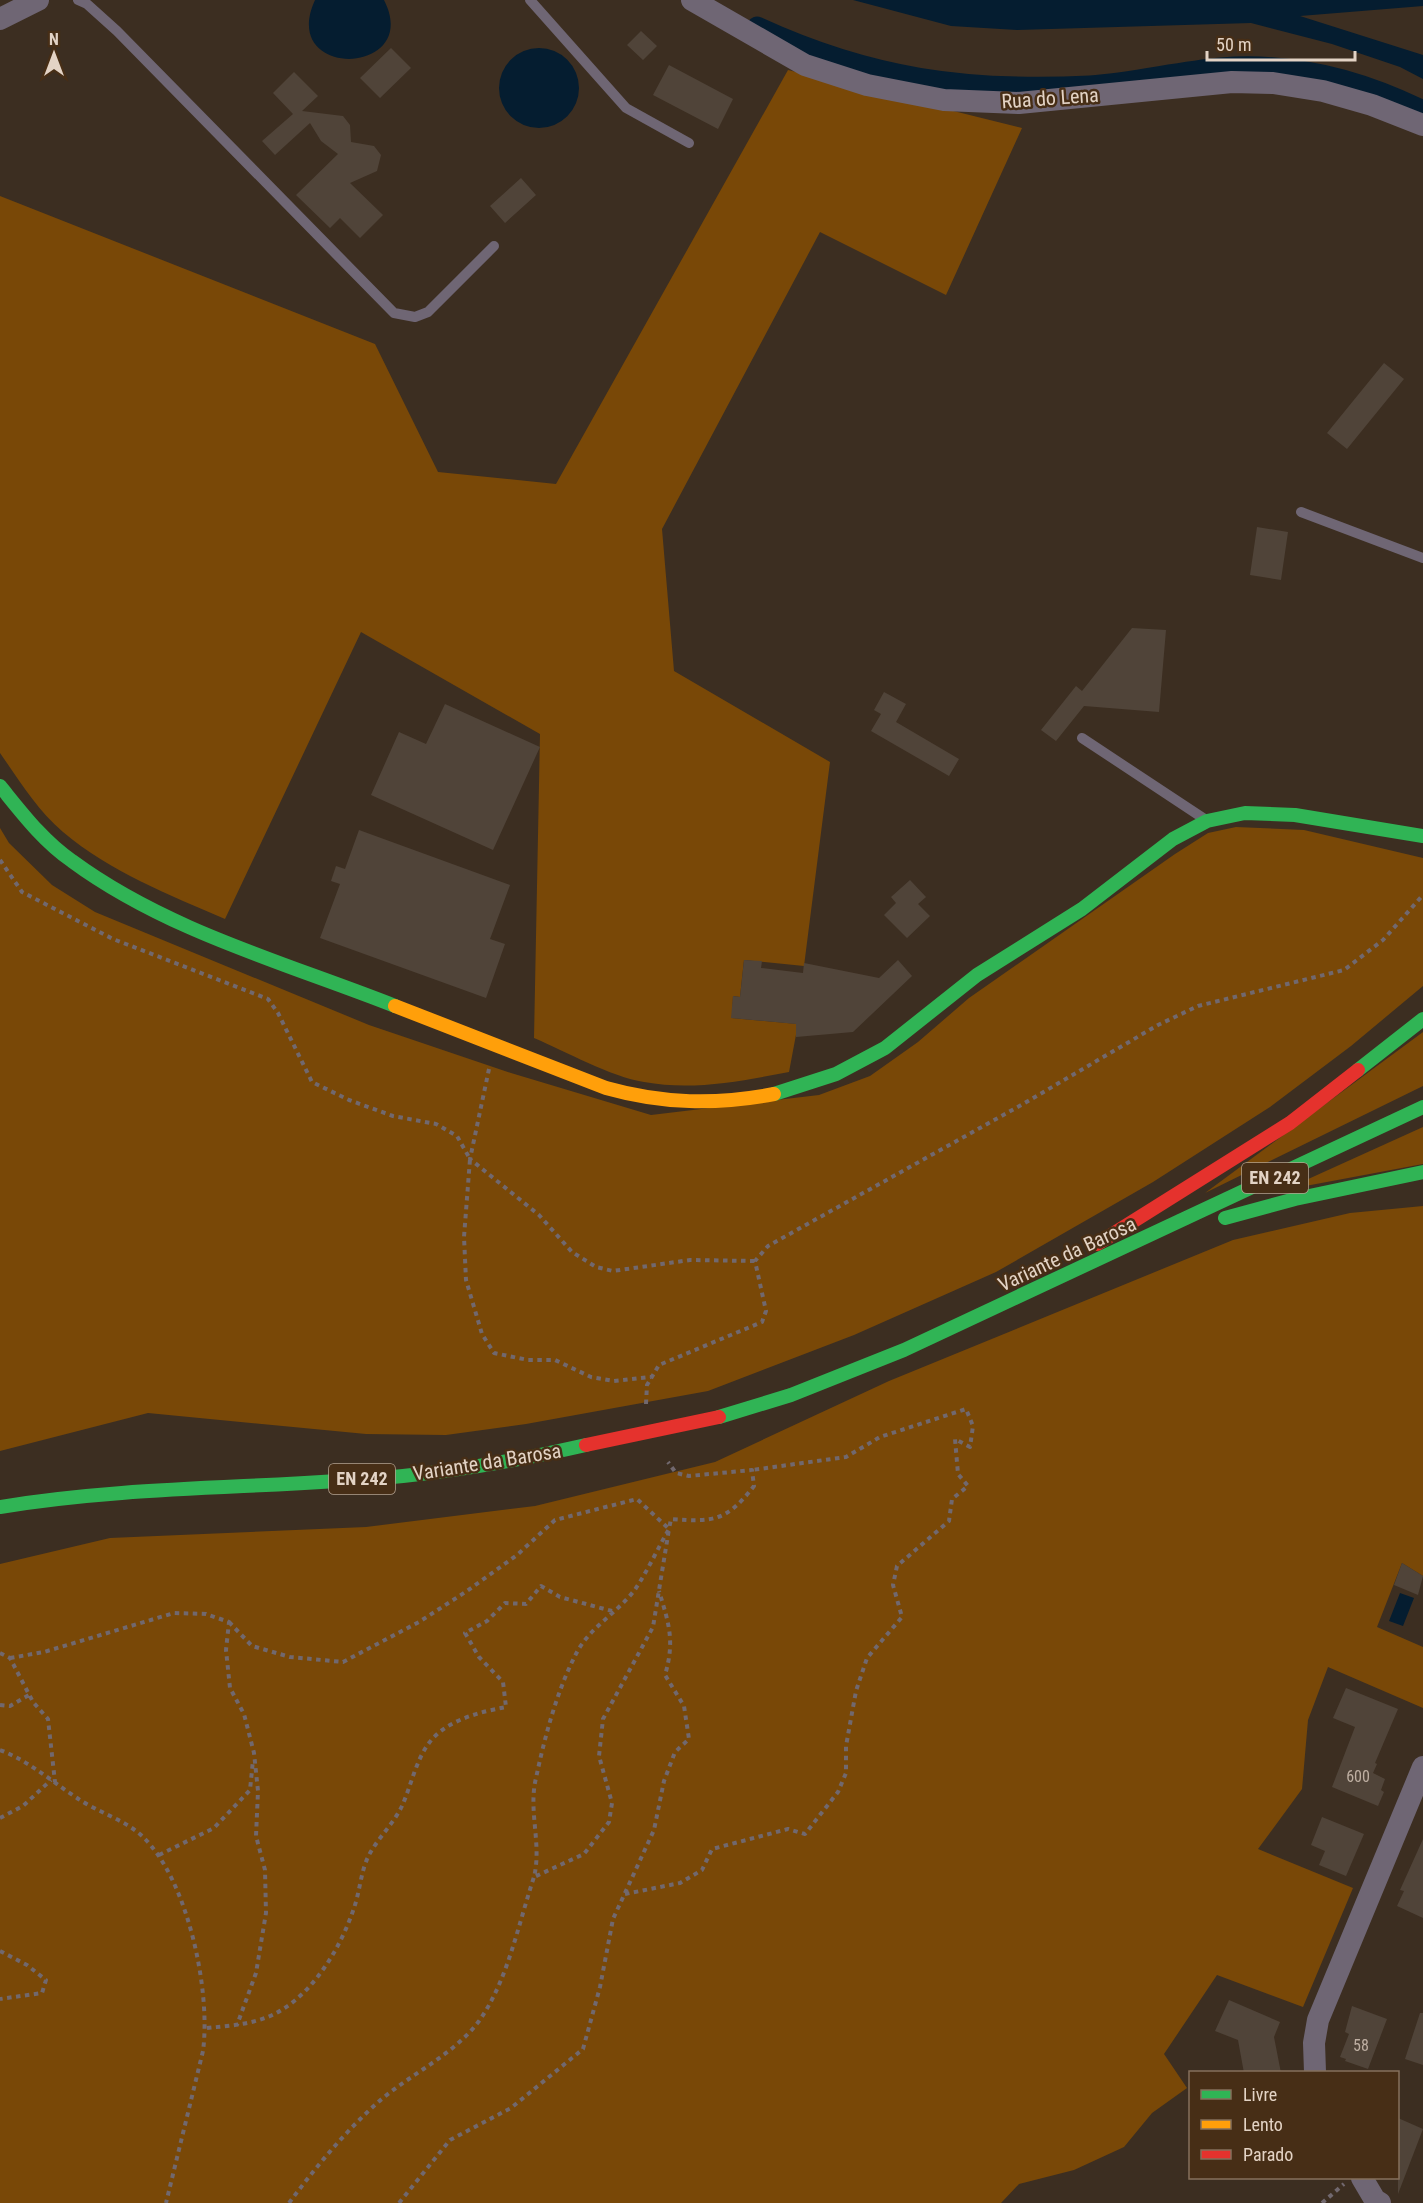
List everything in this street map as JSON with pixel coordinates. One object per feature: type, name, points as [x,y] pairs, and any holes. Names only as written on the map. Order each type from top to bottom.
[{"type":"main road","points":[[0,786],[29,823],[59,850],[101,881],[187,925],[606,1088],[667,1102],[737,1099],[782,1091],[843,1072],[885,1049],[958,988],[1074,915],[1170,843],[1208,822],[1238,814],[1272,814],[1376,827],[1423,836]]},
{"type":"main road","points":[[1030,1293],[1137,1217],[1290,1123],[1423,1019]]},
{"type":"main road","name":"Variante da Barosa","points":[[666,1442],[688,1435],[720,1418],[821,1384],[1030,1293],[1423,1107]]},
{"type":"main road","points":[[1126,1248],[1295,1199],[1423,1172]]},
{"type":"main road","name":"Variante da Barosa","points":[[0,1507],[84,1495],[440,1472],[586,1447],[682,1423],[720,1418]]},
{"type":"street","points":[[0,20],[38,0]]},
{"type":"street","name":"Rua do Lena","points":[[692,0],[805,65],[867,85],[944,100],[1018,103],[1232,82],[1273,83],[1323,91],[1372,105],[1423,125]]},
{"type":"street","points":[[1314,2071],[1314,2043],[1318,2020],[1423,1767]]},
{"type":"street","points":[[1363,2179],[1375,2200],[1380,2203]]},
{"type":"lane","points":[[78,0],[87,4],[117,31],[394,313],[415,317],[428,312],[494,246]]},
{"type":"lane","points":[[530,0],[626,108],[689,143]]},
{"type":"lane","points":[[1301,512],[1423,558]]},
{"type":"lane","points":[[1082,738],[1208,822]]},
{"type":"path","points":[[0,860],[22,892],[93,929],[113,939],[268,999],[278,1013],[312,1082],[349,1100],[393,1116],[436,1124],[457,1136],[470,1159],[539,1215],[572,1252],[596,1267],[613,1270],[690,1260],[755,1261],[768,1246],[794,1230],[1023,1104],[1158,1025],[1198,1006],[1344,970],[1383,940],[1423,895]]},
{"type":"path","points":[[494,1045],[470,1159],[464,1237],[466,1280],[482,1334],[494,1353],[528,1360],[555,1360],[591,1377],[614,1381],[652,1377]]},
{"type":"path","points":[[646,1404],[647,1385],[660,1365],[762,1322],[766,1311],[755,1261]]},
{"type":"path","points":[[626,1894],[680,1883],[702,1870],[712,1849],[788,1829],[805,1834],[838,1792],[846,1773],[846,1746],[856,1691],[867,1658],[902,1617],[893,1585],[897,1566],[949,1521],[952,1499],[968,1486],[958,1474],[955,1439],[970,1447],[973,1426],[966,1408],[880,1437],[846,1457],[689,1476],[676,1473],[668,1462]]},
{"type":"path","points":[[534,1877],[584,1854],[609,1822],[612,1803],[599,1756],[603,1719],[653,1627],[671,1519],[697,1522],[711,1520],[731,1511],[754,1486],[752,1470]]},
{"type":"path","points":[[10,1658],[44,1652],[174,1613],[206,1614],[229,1622],[252,1646],[290,1657],[343,1662],[419,1622],[467,1591],[517,1555],[555,1520],[637,1499],[669,1528]]},
{"type":"path","points":[[290,2203],[314,2170],[376,2103],[455,2045],[478,2022],[497,1990],[534,1877],[538,1858],[533,1794],[554,1714],[578,1652],[595,1628],[635,1590],[669,1528]]},
{"type":"path","points":[[207,2028],[237,2026],[266,2018],[284,2007],[309,1986],[334,1953],[354,1908],[368,1856],[400,1809],[428,1744],[439,1732],[478,1712],[506,1707],[503,1682],[479,1657],[465,1633],[487,1621],[505,1602],[526,1604],[541,1586],[560,1597],[612,1611]]},
{"type":"path","points":[[399,2203],[450,2140],[511,2108],[583,2049],[600,1987],[613,1919],[654,1830],[664,1781],[675,1752],[689,1739],[684,1706],[665,1676],[671,1653],[669,1623],[659,1589]]},
{"type":"path","points":[[229,1622],[226,1650],[230,1688],[244,1714],[254,1753],[258,1791],[256,1836],[265,1870],[266,1912],[256,1973],[237,2026]]},
{"type":"path","points":[[0,1653],[10,1658],[30,1695],[48,1719],[53,1782]]},
{"type":"path","points":[[0,1705],[10,1706],[30,1695]]},
{"type":"path","points":[[0,1750],[18,1757],[53,1782],[142,1836],[159,1855],[171,1878],[198,1952],[207,2028],[204,2050],[166,2203]]},
{"type":"path","points":[[159,1855],[214,1828],[250,1790],[254,1753]]},
{"type":"path","points":[[0,1818],[3,1819],[23,1806],[53,1782]]},
{"type":"path","points":[[0,1951],[27,1965],[46,1980],[42,1993],[0,1999]]},
{"type":"path","points":[[1322,2203],[1350,2179]]},
{"type":"shaded area","points":[[788,70],[1022,128],[946,295],[820,232],[662,529],[674,671],[830,762],[804,966],[744,960],[740,997],[733,996],[732,1018],[798,1024],[789,1072],[717,1084],[662,1085],[617,1075],[534,1038],[540,734],[361,632],[225,919],[120,871],[63,832],[29,794],[0,753],[0,196],[375,344],[438,472],[556,484]]},
{"type":"shaded area","points":[[1236,827],[1304,830],[1423,858],[1423,986],[1351,1046],[1270,1107],[1153,1182],[996,1272],[854,1335],[708,1391],[526,1424],[446,1435],[366,1434],[148,1413],[0,1451],[0,828],[9,843],[52,885],[95,912],[369,1025],[511,1073],[651,1115],[819,1095],[870,1076],[918,1042],[969,998],[1175,854],[1208,833]]},
{"type":"shaded area","points":[[1423,1032],[1423,1086],[1205,1193]]},
{"type":"shaded area","points":[[1423,1127],[1423,1164],[1284,1190]]},
{"type":"shaded area","points":[[1423,1206],[1423,1576],[1402,1563],[1377,1627],[1423,1647],[1423,1708],[1328,1667],[1308,1720],[1302,1789],[1258,1849],[1353,1888],[1303,2007],[1217,1975],[1164,2054],[1187,2088],[1152,2113],[1124,2147],[1074,2170],[1019,2184],[1001,2203],[0,2203],[0,1564],[110,1538],[366,1527],[535,1506],[715,1462],[889,1381],[1233,1240],[1350,1213]]},
{"type":"water","points":[[315,0],[384,0],[391,25],[384,43],[370,55],[350,59],[331,56],[316,45],[309,26]]},
{"type":"water","points":[[853,0],[1423,0],[1423,6],[1300,16],[1423,55],[1423,79],[1400,67],[1332,44],[1251,23],[1017,30],[951,26]]},
{"type":"water","points":[[539,48],[554,51],[567,60],[576,73],[579,88],[576,103],[567,116],[554,125],[539,128],[524,125],[511,116],[502,103],[499,88],[502,73],[511,60],[524,51]]},
{"type":"water","points":[[1400,1593],[1414,1598],[1403,1626],[1389,1621]]},
{"type":"building","points":[[641,31],[657,46],[643,60],[627,45]]},
{"type":"building","points":[[391,48],[411,68],[380,98],[360,78]]},
{"type":"building","points":[[669,65],[733,99],[718,129],[653,95]]},
{"type":"building","points":[[294,72],[318,96],[302,111],[343,116],[350,125],[351,142],[374,146],[381,155],[377,171],[350,183],[383,215],[360,238],[340,218],[330,228],[296,195],[338,154],[321,141],[310,123],[275,155],[262,141],[293,114],[273,93]]},
{"type":"building","points":[[521,178],[536,195],[505,223],[490,206]]},
{"type":"building","points":[[1384,363],[1404,379],[1347,449],[1327,433]]},
{"type":"building","points":[[1257,527],[1288,532],[1281,580],[1250,575]]},
{"type":"building","points":[[1132,628],[1166,630],[1159,712],[1084,706],[1056,741],[1041,730],[1076,686],[1082,691]]},
{"type":"building","points":[[884,692],[906,704],[896,722],[959,759],[949,776],[871,731],[881,714],[874,710]]},
{"type":"building","points":[[445,704],[540,747],[493,850],[371,795],[399,732],[426,744]]},
{"type":"building","points":[[359,830],[510,885],[490,939],[505,944],[486,998],[320,938],[340,884],[331,881],[336,866],[345,869]]},
{"type":"building","points":[[910,880],[926,897],[918,904],[930,916],[907,938],[884,915],[896,903],[891,897]]},
{"type":"building","points":[[744,960],[762,961],[761,968],[803,973],[804,963],[879,978],[898,960],[912,976],[853,1032],[796,1037],[796,1024],[731,1018],[733,996],[740,997]]},
{"type":"building","points":[[1402,1563],[1423,1576],[1418,1595],[1394,1585]]},
{"type":"building","points":[[1346,1688],[1398,1709],[1375,1763],[1377,1764],[1373,1773],[1385,1779],[1381,1790],[1384,1792],[1378,1806],[1332,1787],[1355,1727],[1333,1718]]},
{"type":"building","points":[[1322,1817],[1364,1834],[1346,1876],[1319,1865],[1325,1851],[1311,1845]]},
{"type":"building","points":[[1423,1839],[1423,1918],[1397,1906],[1404,1891],[1400,1890]]},
{"type":"building","points":[[1229,2000],[1280,2022],[1274,2037],[1281,2071],[1244,2071],[1238,2040],[1215,2031]]},
{"type":"building","points":[[1352,2006],[1387,2019],[1368,2069],[1340,2057],[1349,2034],[1345,2032]]},
{"type":"building","points":[[1420,2013],[1423,2013],[1423,2065],[1405,2059]]},
{"type":"building","points":[[1399,2118],[1423,2129],[1398,2194],[1399,2179]]},
{"type":"waterway","points":[[757,27],[839,59],[879,70],[960,84],[1002,87],[1090,86],[1221,68],[1273,68],[1350,82],[1423,111]]},
{"type":"traffic: fast","points":[[0,786],[52,845],[109,886],[147,907],[228,944],[395,1006]]},
{"type":"traffic: fast","points":[[774,1094],[836,1074],[885,1048],[977,975],[1082,909],[1173,839],[1207,821],[1245,813],[1295,815],[1423,836]]},
{"type":"traffic: fast","points":[[1358,1070],[1423,1019]]},
{"type":"traffic: fast","points":[[719,1417],[791,1395],[904,1350],[1423,1107]]},
{"type":"traffic: fast","points":[[1225,1218],[1295,1199],[1423,1172]]},
{"type":"traffic: fast","points":[[0,1507],[151,1491],[403,1476],[494,1464],[586,1445]]},
{"type":"traffic: slow","points":[[395,1006],[606,1088],[627,1093],[690,1101],[731,1100],[774,1094]]},
{"type":"traffic: jam","points":[[1097,1244],[1290,1123],[1358,1070]]},
{"type":"traffic: jam","points":[[586,1445],[719,1417]]}]
